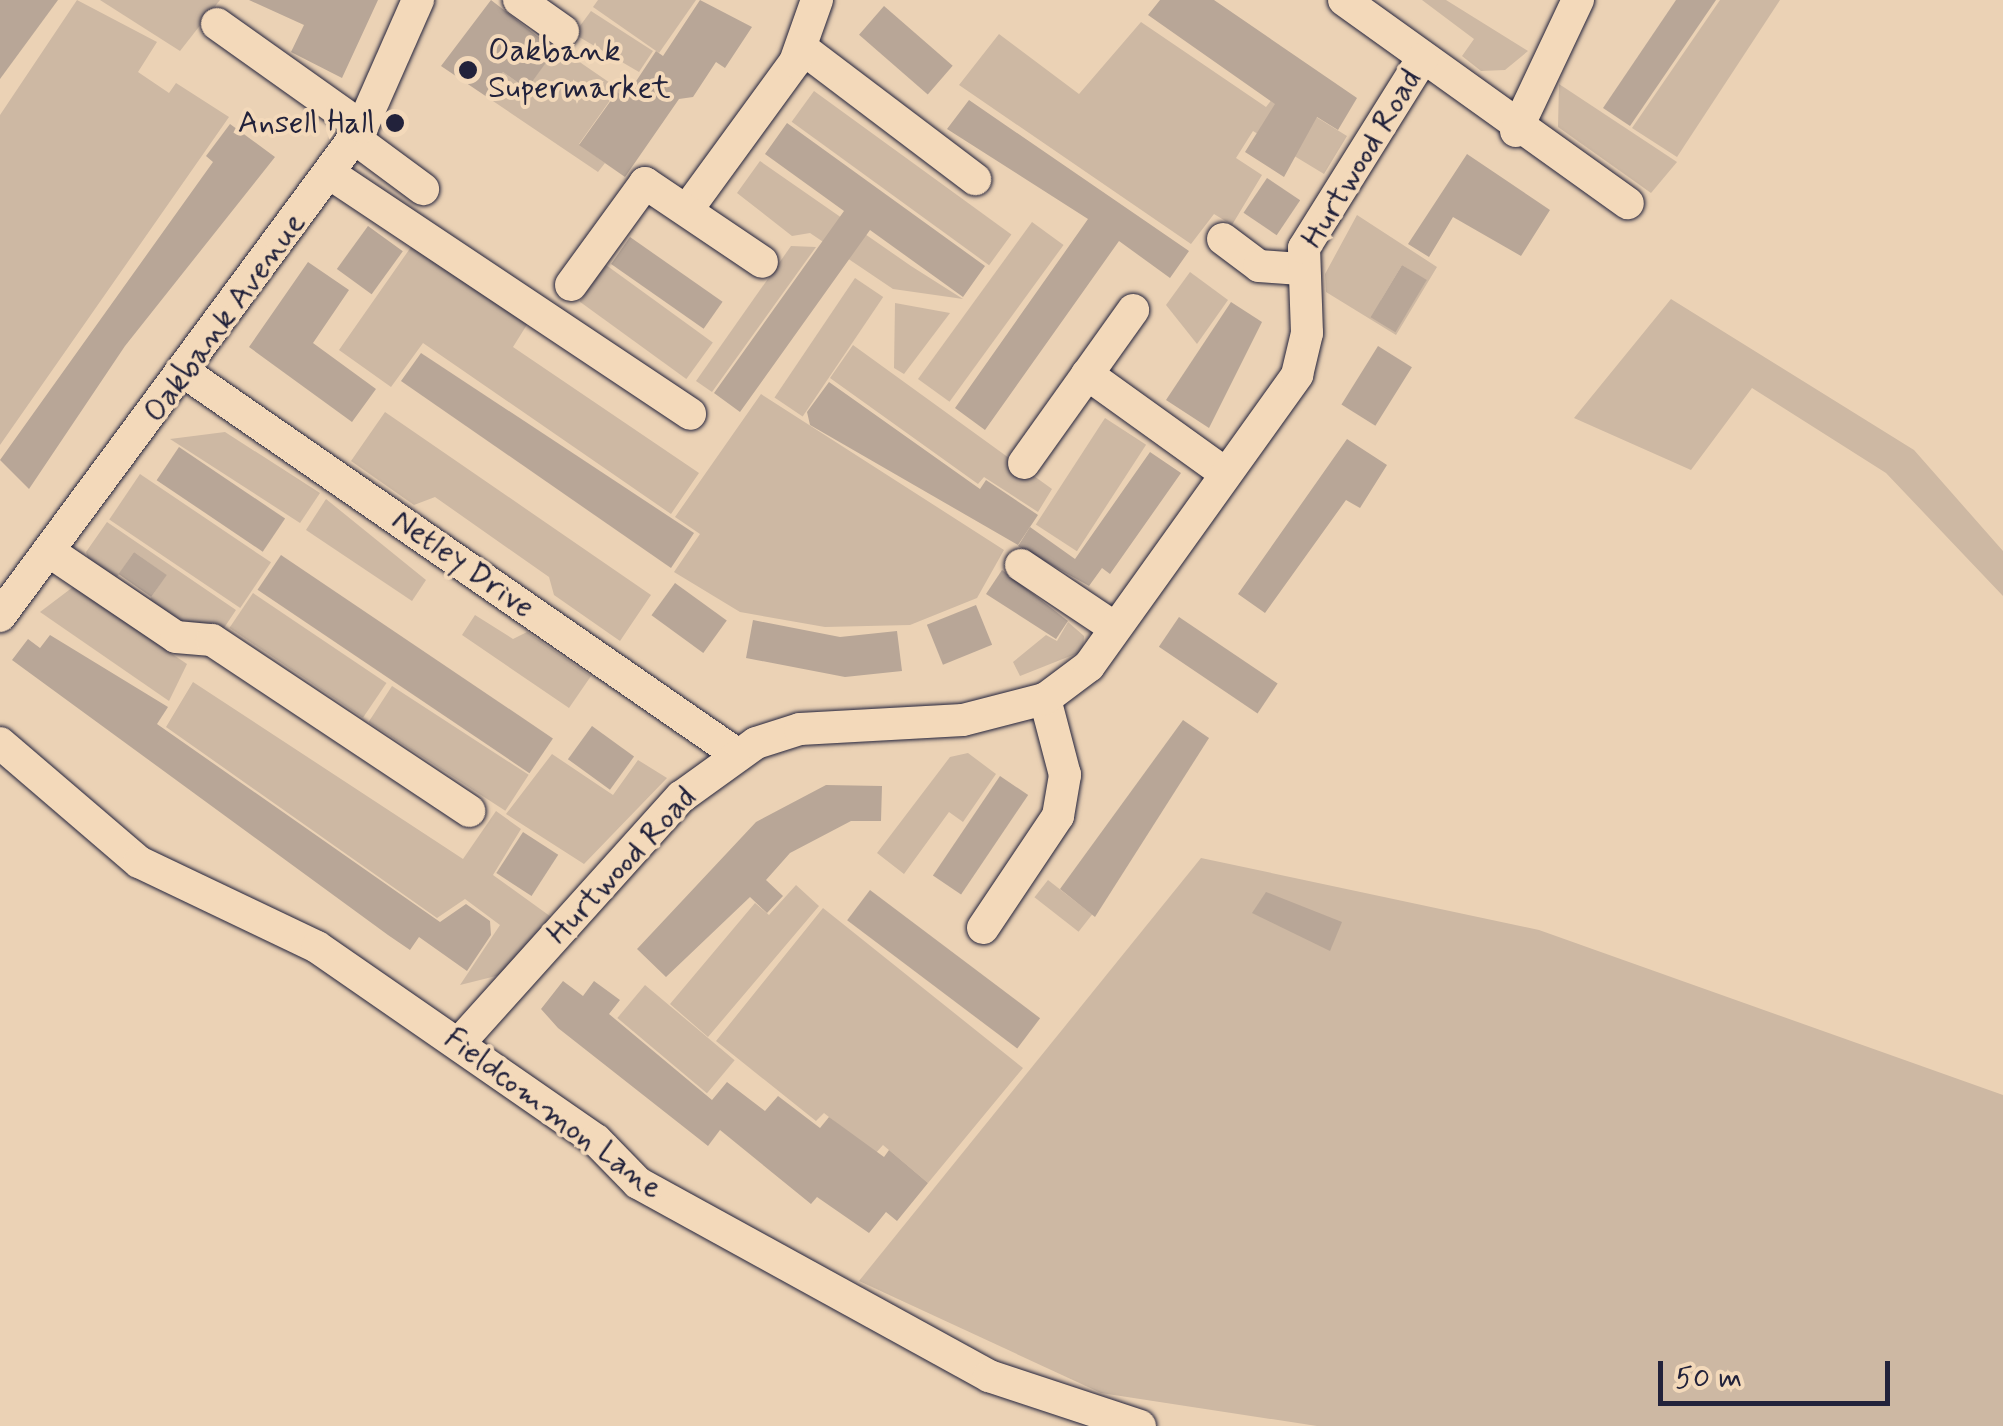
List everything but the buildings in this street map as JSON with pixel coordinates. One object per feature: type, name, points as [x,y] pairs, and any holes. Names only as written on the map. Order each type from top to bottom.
[{"type":"street","name":"Oakbank Avenue","points":[[0,616],[188,374],[358,133],[418,0]]},
{"type":"street","points":[[519,0],[563,31]]},
{"type":"street","points":[[687,210],[802,49],[816,0]]},
{"type":"street","points":[[1344,0],[1516,131],[1628,203]]},
{"type":"street","points":[[1516,131],[1578,0]]},
{"type":"street","points":[[217,24],[358,133],[423,189]]},
{"type":"street","points":[[802,49],[975,179]]},
{"type":"street","name":"Hurtwood Road","points":[[461,1041],[681,797],[738,755],[800,729],[907,730],[1045,700],[1089,666],[1297,375],[1307,333],[1301,269],[1304,248],[1422,59]]},
{"type":"street","points":[[329,173],[690,414]]},
{"type":"street","points":[[571,286],[644,182],[762,262]]},
{"type":"street","points":[[1223,239],[1260,266],[1301,269]]},
{"type":"street","points":[[1024,463],[1133,310]]},
{"type":"street","name":"Netley Drive","points":[[188,374],[738,755]]},
{"type":"street","points":[[1088,374],[1226,474]]},
{"type":"street","points":[[50,552],[176,637],[212,640],[469,811]]},
{"type":"street","points":[[1021,565],[1116,628]]},
{"type":"street","points":[[983,928],[1058,816],[1064,774],[1045,700]]},
{"type":"street","name":"Fieldcommon Lane","points":[[0,743],[140,862],[317,947],[461,1041],[596,1140],[638,1184],[842,1302],[989,1376],[1140,1426]]},
{"type":"shaded area","points":[[77,0],[157,42],[138,72],[169,93],[176,83],[229,117],[0,445],[0,115]]},
{"type":"shaded area","points":[[100,0],[220,0],[180,51]]},
{"type":"shaded area","points":[[598,0],[696,0],[659,53],[593,7]]},
{"type":"shaded area","points":[[1422,0],[1446,0],[1528,51],[1505,70],[1481,71],[1462,56],[1474,39]]},
{"type":"shaded area","points":[[1720,0],[1780,0],[1677,157],[1632,128]]},
{"type":"shaded area","points":[[591,11],[653,51],[639,72],[574,34]]},
{"type":"shaded area","points":[[1141,22],[1266,107],[1277,93],[1347,136],[1324,174],[1253,131],[1236,158],[1262,175],[1232,225],[1214,214],[1191,244],[959,85],[999,34],[1079,94]]},
{"type":"shaded area","points":[[533,30],[664,120],[662,123],[616,92],[579,144],[605,163],[598,172],[487,97],[503,72],[527,89],[554,50]]},
{"type":"shaded area","points":[[1559,84],[1677,162],[1651,193],[1558,127]]},
{"type":"shaded area","points":[[814,91],[1011,234],[989,265],[792,122]]},
{"type":"shaded area","points":[[760,161],[963,299],[893,289],[810,233],[792,236],[737,193]]},
{"type":"shaded area","points":[[1357,215],[1437,267],[1396,335],[1326,292],[1325,274]],"holes":[[[1402,265],[1426,281],[1406,314],[1381,300]]]},
{"type":"shaded area","points":[[1032,222],[1064,245],[950,402],[918,379]]},
{"type":"shaded area","points":[[791,246],[816,247],[712,392],[696,381]]},
{"type":"shaded area","points":[[411,247],[528,323],[513,347],[699,473],[671,514],[423,343],[391,387],[339,350]]},
{"type":"shaded area","points":[[606,265],[713,343],[686,379],[580,301]]},
{"type":"shaded area","points":[[1190,272],[1228,300],[1197,344],[1166,305]]},
{"type":"shaded area","points":[[855,278],[883,297],[803,416],[774,397]]},
{"type":"shaded area","points":[[1671,299],[1914,450],[2003,551],[2003,596],[1886,473],[1752,388],[1691,470],[1574,418]]},
{"type":"shaded area","points":[[895,303],[950,313],[904,374],[894,368]]},
{"type":"shaded area","points":[[853,345],[1052,489],[1038,512],[984,477],[978,484],[830,378]]},
{"type":"shaded area","points":[[761,394],[1004,550],[977,598],[910,625],[825,627],[740,612],[674,572],[700,534],[675,517]]},
{"type":"shaded area","points":[[385,412],[651,595],[620,641],[554,595],[549,577],[435,497],[414,505],[351,461]]},
{"type":"shaded area","points":[[1105,418],[1146,445],[1077,551],[1036,525]]},
{"type":"shaded area","points":[[225,432],[320,493],[300,523],[170,439]]},
{"type":"shaded area","points":[[140,474],[271,562],[240,608],[109,520]]},
{"type":"shaded area","points":[[326,499],[426,580],[412,601],[306,530]]},
{"type":"shaded area","points":[[107,522],[236,610],[224,628],[175,624],[90,565],[86,552]],"holes":[[[134,552],[166,575],[150,599],[117,577]]]},
{"type":"shaded area","points":[[73,587],[187,664],[169,701],[40,612]]},
{"type":"shaded area","points":[[253,593],[386,683],[363,718],[230,628]]},
{"type":"shaded area","points":[[475,615],[513,639],[527,632],[591,676],[569,708],[462,635]]},
{"type":"shaded area","points":[[1068,622],[1084,636],[1083,651],[1020,676],[1013,662],[1046,635],[1057,641]]},
{"type":"shaded area","points":[[193,682],[463,859],[496,811],[521,829],[493,875],[554,919],[500,975],[460,985],[500,925],[465,899],[437,918],[166,727]]},
{"type":"shaded area","points":[[392,686],[529,775],[505,811],[369,722]]},
{"type":"shaded area","points":[[968,753],[996,774],[963,822],[949,812],[904,874],[877,853],[950,757]]},
{"type":"shaded area","points":[[552,754],[613,795],[638,760],[667,778],[584,864],[506,814]]},
{"type":"shaded area","points":[[1201,858],[1539,930],[2003,1095],[2003,1426],[1317,1426],[1101,1393],[859,1281]]},
{"type":"shaded area","points":[[1048,880],[1092,914],[1079,932],[1034,897]]},
{"type":"shaded area","points":[[796,885],[819,906],[708,1037],[670,1004],[755,903],[769,915]]},
{"type":"shaded area","points":[[823,908],[1023,1068],[928,1183],[883,1145],[875,1154],[824,1113],[816,1121],[716,1041]]},
{"type":"shaded area","points":[[645,985],[735,1060],[707,1093],[617,1018]]},
{"type":"place","name":"Oakbank Supermarket","points":[[468,70]]},
{"type":"place","name":"Ansell Hall","points":[[395,123]]}]
